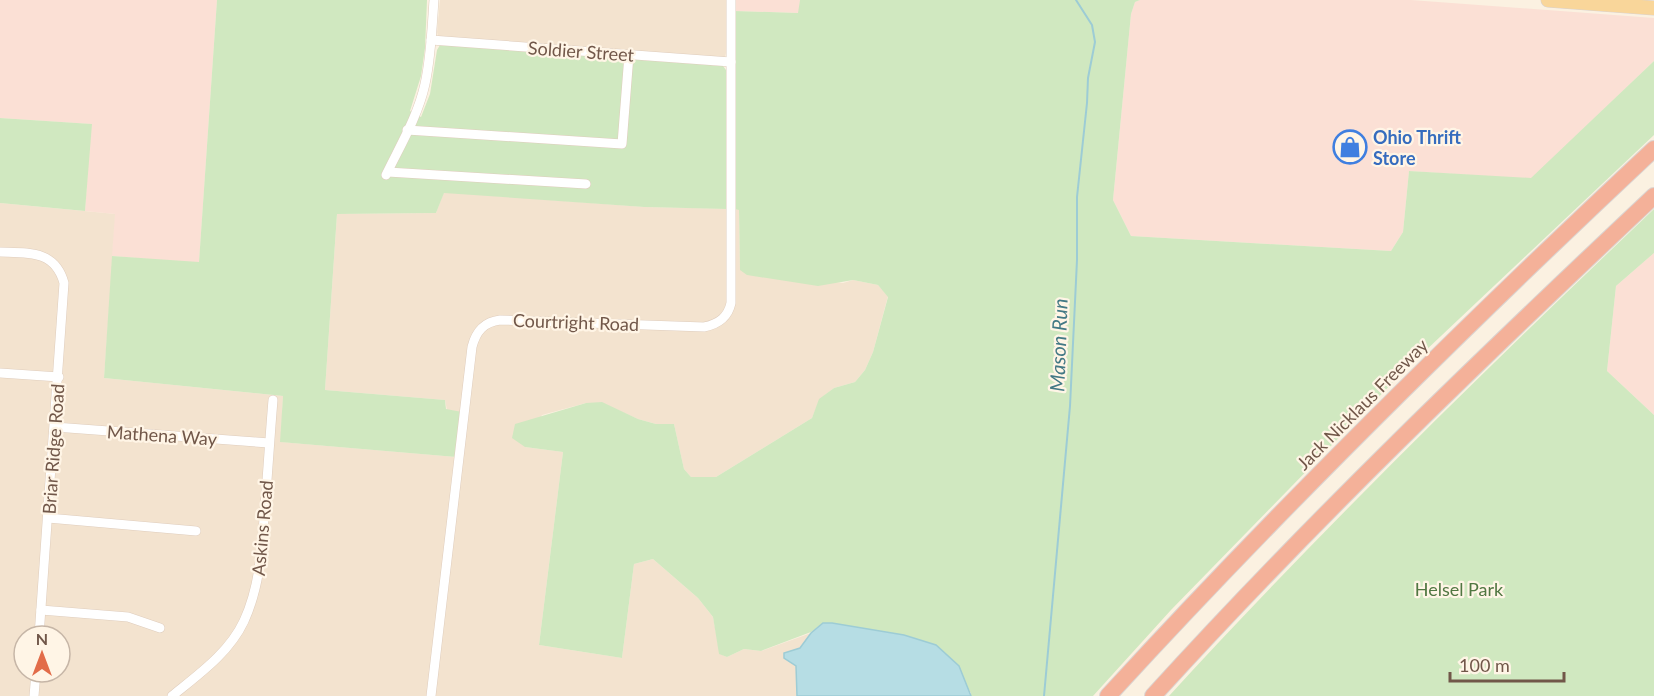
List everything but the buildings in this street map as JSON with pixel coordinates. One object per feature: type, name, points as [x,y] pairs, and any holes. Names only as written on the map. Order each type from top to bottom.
[{"type":"highway","name":"Jack Nicklaus Freeway","points":[[1108,696],[1175,622],[1380,411],[1654,149]]},
{"type":"highway","points":[[1153,696],[1393,445],[1508,332],[1654,196]]},
{"type":"main road","points":[[1548,0],[1654,8]]},
{"type":"street","points":[[434,0],[425,86],[387,175],[586,184]]},
{"type":"street","name":"Courtright Road","points":[[431,696],[471,358],[475,337],[483,326],[500,320],[704,327],[716,324],[726,316],[731,303],[731,0]]},
{"type":"street","name":"Soldier Street","points":[[431,40],[730,62]]},
{"type":"street","points":[[408,130],[622,144],[629,55]]},
{"type":"street","name":"Briar Ridge Road","points":[[0,252],[37,254],[55,265],[64,283],[40,624]]},
{"type":"street","points":[[0,373],[59,377]]},
{"type":"street","name":"Askins Road","points":[[172,696],[208,668],[229,645],[244,622],[255,593],[262,554],[273,400]]},
{"type":"street","name":"Mathena Way","points":[[55,427],[270,443]]},
{"type":"street","points":[[48,518],[196,531]]},
{"type":"street","points":[[41,610],[128,617],[160,628]]},
{"type":"shaded area","points":[[0,0],[217,0],[199,263],[112,256],[115,214],[85,211],[91,124],[0,118]]},
{"type":"shaded area","points":[[440,0],[727,0],[726,53],[723,66],[440,45],[437,32]]},
{"type":"shaded area","points":[[727,0],[800,0],[799,13],[735,11]]},
{"type":"shaded area","points":[[1140,0],[1411,0],[1654,18],[1654,61],[1531,179],[1409,171],[1403,232],[1391,251],[1131,236],[1113,200],[1131,14],[1135,2]]},
{"type":"shaded area","points":[[444,192],[644,207],[739,209],[740,269],[843,283],[853,280],[878,285],[888,296],[873,352],[865,370],[855,382],[834,388],[820,399],[812,418],[716,477],[691,477],[684,469],[674,424],[656,424],[638,419],[602,403],[586,403],[542,415],[525,447],[563,452],[539,645],[622,658],[634,564],[653,559],[698,598],[713,617],[720,654],[727,657],[744,649],[761,651],[811,633],[800,648],[784,658],[796,666],[797,696],[0,696],[0,203],[116,214],[104,378],[283,396],[281,442],[456,457],[445,400],[325,390],[337,214],[436,213]]},
{"type":"shaded area","points":[[1654,253],[1654,415],[1607,371],[1616,286]]},
{"type":"green space","points":[[217,0],[427,0],[421,76],[410,111],[421,117],[430,94],[437,50],[440,45],[723,66],[726,70],[727,209],[644,207],[444,193],[436,213],[337,214],[325,390],[445,400],[446,409],[462,412],[456,457],[280,442],[283,396],[104,378],[112,256],[199,262]]},
{"type":"green space","points":[[800,0],[1140,0],[1135,2],[1131,14],[1113,200],[1131,236],[1391,251],[1403,232],[1409,171],[1531,178],[1654,61],[1654,135],[1405,370],[1171,610],[1093,696],[971,696],[936,645],[904,635],[832,623],[823,623],[811,632],[761,651],[744,649],[727,657],[719,654],[713,617],[698,598],[653,559],[634,564],[622,658],[539,645],[563,452],[525,447],[512,438],[515,424],[586,403],[602,402],[638,419],[656,424],[674,424],[684,469],[691,477],[716,477],[812,418],[819,399],[834,388],[855,382],[865,370],[873,352],[888,297],[878,285],[853,280],[818,286],[747,275],[740,270],[739,210],[735,209],[735,11],[798,13]]},
{"type":"green space","points":[[0,118],[92,124],[85,211],[0,203]]},
{"type":"green space","name":"Helsel Park","points":[[1654,209],[1654,253],[1616,286],[1607,371],[1654,415],[1654,696],[1169,696],[1407,448]]},
{"type":"water","points":[[823,623],[904,635],[936,645],[959,666],[971,696],[797,696],[796,666],[784,658],[784,653],[800,648],[811,633]]},
{"type":"waterway","name":"Mason Run","points":[[1044,696],[1070,406],[1077,260],[1077,197],[1088,78],[1095,42],[1092,25],[1076,0]]},
{"type":"place","name":"Ohio Thrift Store","points":[[1350,147]]}]
